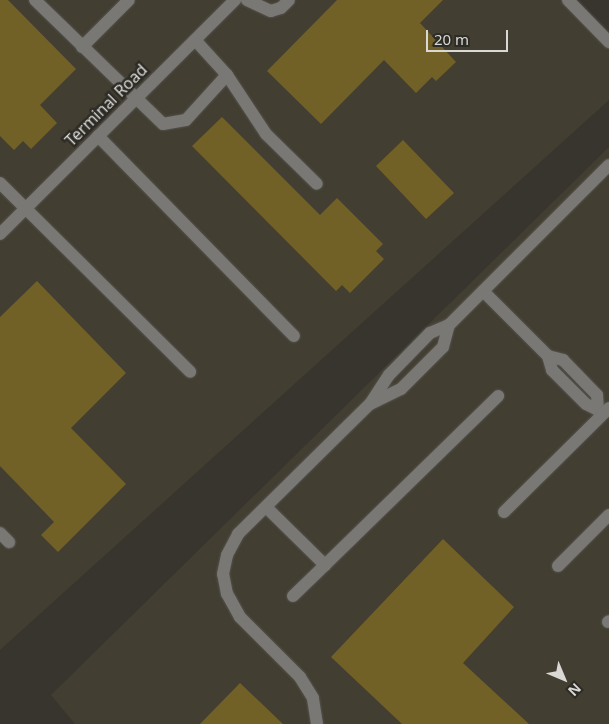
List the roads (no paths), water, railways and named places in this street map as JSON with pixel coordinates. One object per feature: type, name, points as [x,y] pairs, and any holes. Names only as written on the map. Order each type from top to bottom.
[{"type":"street","points":[[35,0],[163,124],[186,120],[227,75]]},
{"type":"street","points":[[82,47],[129,0]]},
{"type":"street","name":"Terminal Road","points":[[0,234],[235,0]]},
{"type":"street","points":[[247,0],[271,11],[281,8],[289,0]]},
{"type":"street","points":[[568,0],[609,42]]},
{"type":"street","points":[[195,40],[227,75],[266,134],[317,184]]},
{"type":"street","points":[[98,136],[294,336]]},
{"type":"street","points":[[317,724],[313,698],[300,677],[240,617],[227,594],[223,574],[227,555],[238,534],[370,404],[389,375],[413,350],[430,333],[449,325],[609,165]]},
{"type":"street","points":[[0,183],[190,372]]},
{"type":"street","points":[[483,291],[548,356],[552,370],[586,404],[605,412],[504,512]]},
{"type":"street","points":[[370,404],[401,389],[443,347],[449,325]]},
{"type":"street","points":[[293,596],[498,396]]},
{"type":"street","points":[[266,507],[325,565]]},
{"type":"street","points":[[558,566],[609,515]]}]
